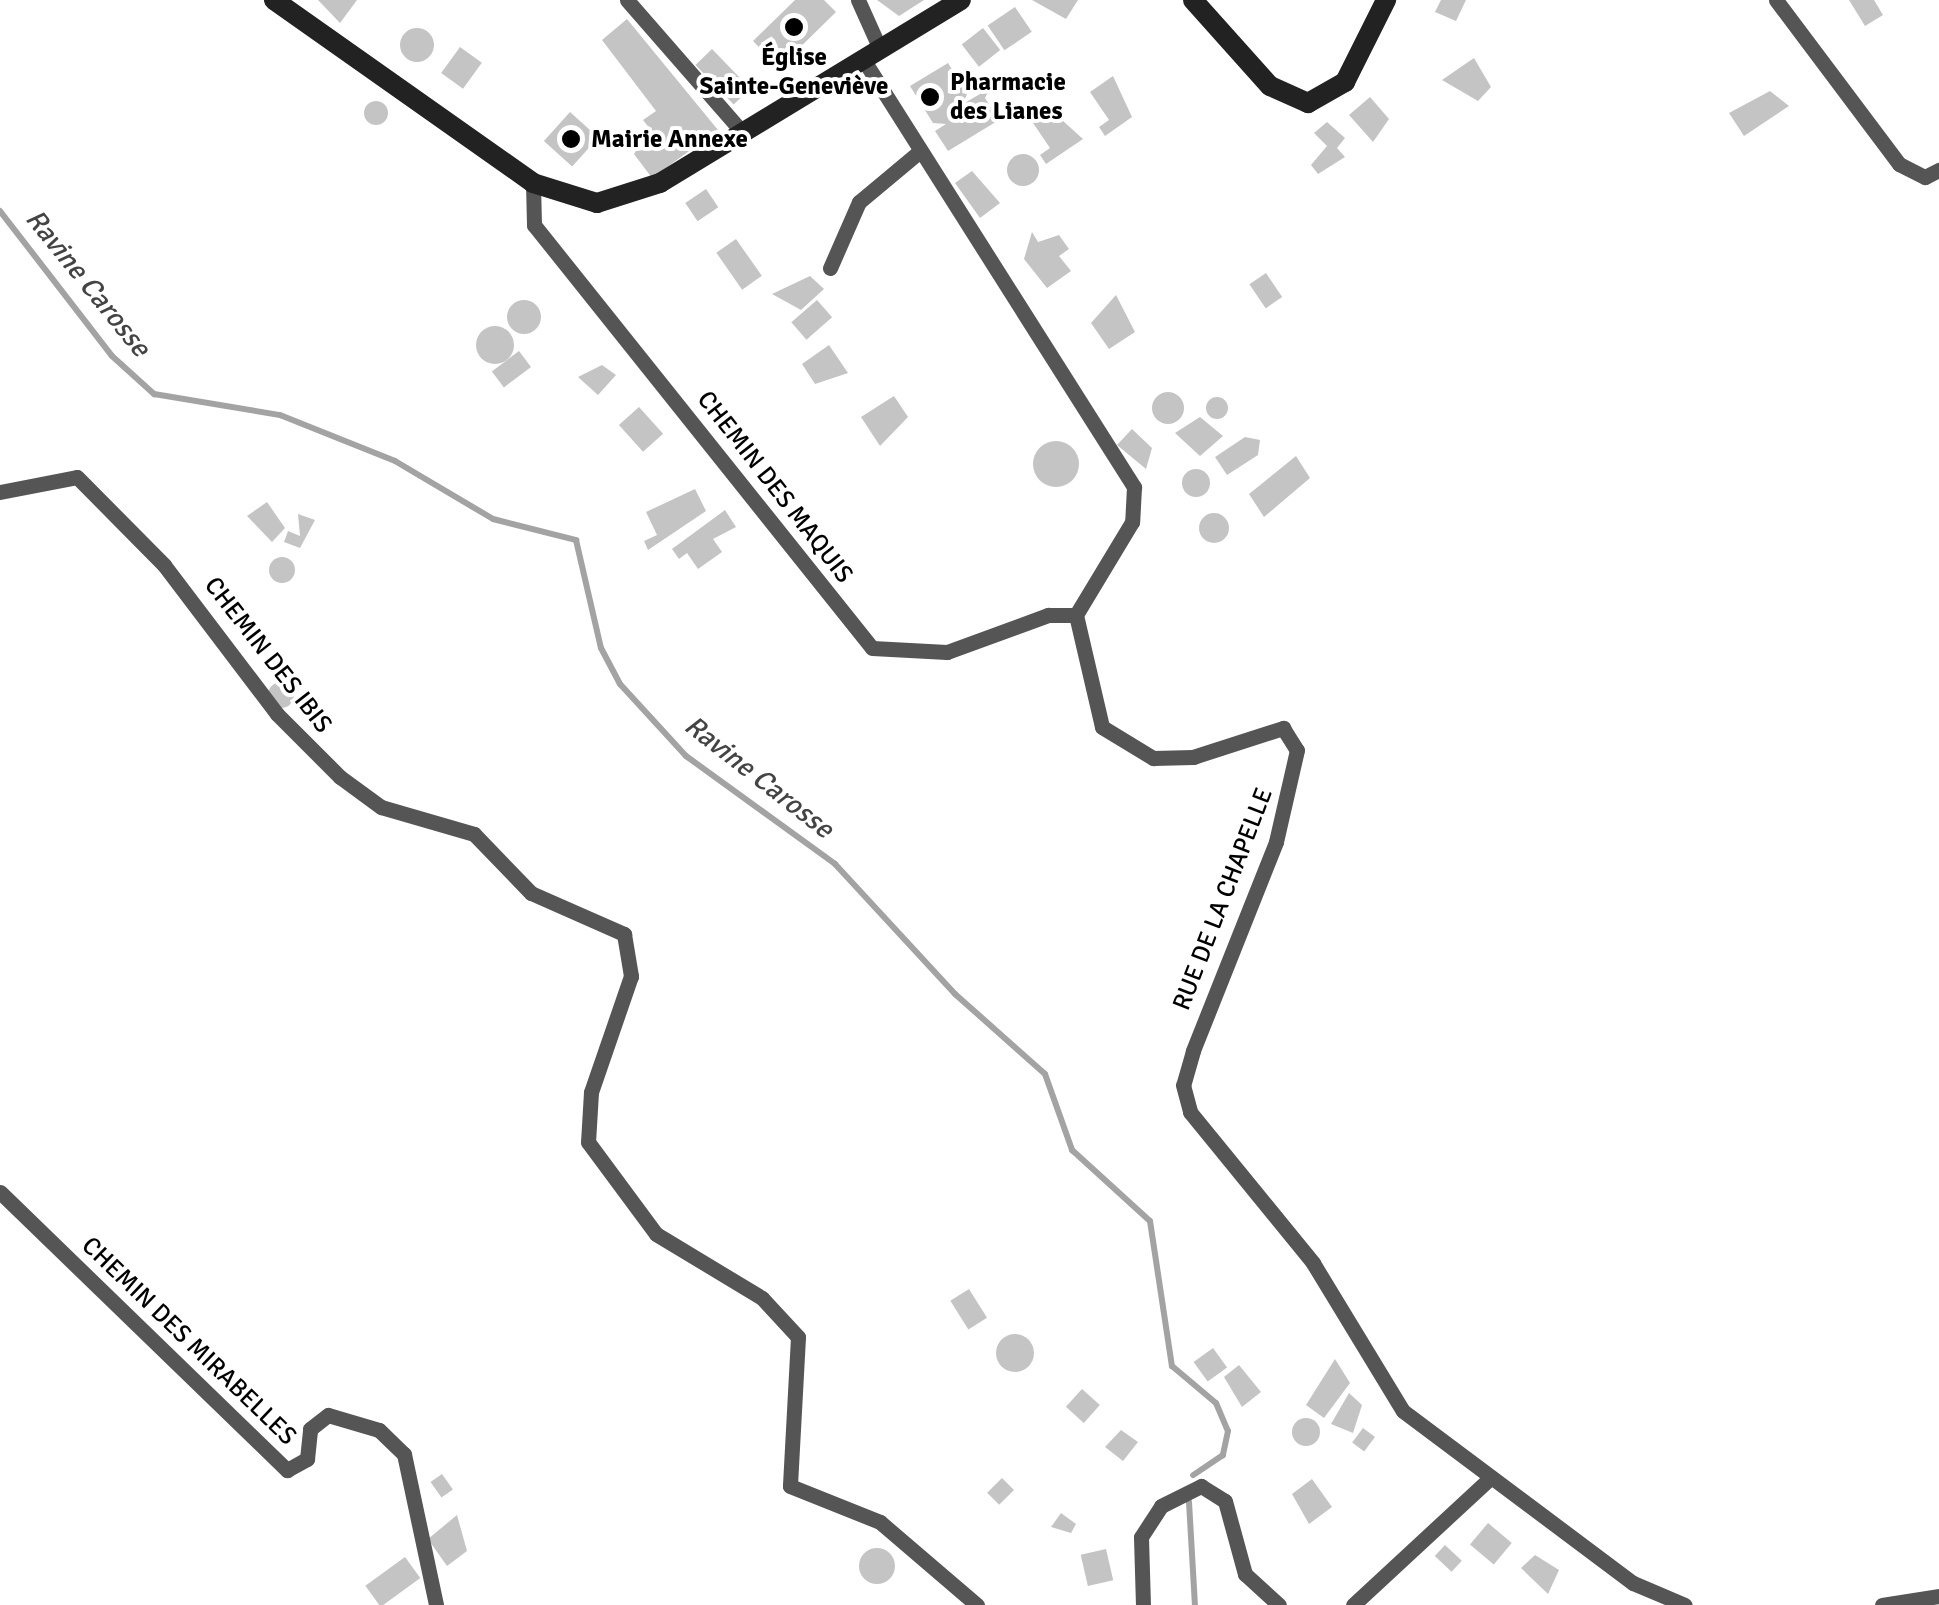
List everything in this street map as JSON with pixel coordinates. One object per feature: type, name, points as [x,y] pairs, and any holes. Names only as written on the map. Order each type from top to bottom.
[{"type":"main road","points":[[274,0],[532,183],[597,203],[660,183],[961,0]]},
{"type":"main road","points":[[1193,0],[1270,86],[1308,102],[1346,82],[1385,0]]},
{"type":"street","points":[[627,0],[743,133]]},
{"type":"street","points":[[858,0],[872,54],[920,151],[1134,486],[1132,522],[1076,615]]},
{"type":"street","points":[[1776,0],[1900,164],[1925,178],[1939,170]]},
{"type":"street","points":[[830,268],[859,202],[920,151]]},
{"type":"street","name":"CHEMIN DES MAQUIS","points":[[532,183],[534,225],[872,648],[947,652],[1048,614],[1076,615]]},
{"type":"street","name":"CHEMIN DES IBIS","points":[[0,492],[78,477],[164,565],[277,714],[340,776],[381,807],[474,834],[531,893],[624,934],[631,976],[592,1092],[588,1142],[656,1234],[762,1298],[798,1337],[790,1486],[880,1522],[977,1605]]},
{"type":"street","name":"RUE DE LA CHAPELLE","points":[[1076,615],[1102,727],[1125,748],[1194,757],[1262,732],[1292,735],[1290,800],[1192,1051],[1183,1086],[1190,1112],[1313,1263],[1404,1411],[1488,1480],[1633,1582],[1685,1605]]},
{"type":"street","name":"CHEMIN DES MIRABELLES","points":[[0,1192],[287,1470],[307,1459],[310,1429],[328,1415],[380,1430],[404,1454],[436,1605]]},
{"type":"street","points":[[1353,1605],[1488,1480]]},
{"type":"street","points":[[1144,1605],[1141,1538],[1161,1506],[1201,1486],[1225,1502],[1245,1574],[1279,1605]]},
{"type":"street","points":[[1882,1605],[1939,1596]]},
{"type":"building","points":[[318,0],[357,0],[340,23]]},
{"type":"building","name":"Église Sainte-Geneviève","points":[[795,0],[824,0],[836,12],[779,68],[753,41]]},
{"type":"building","points":[[877,0],[924,0],[899,16]]},
{"type":"building","points":[[1032,0],[1078,0],[1066,19]]},
{"type":"building","points":[[1441,0],[1466,0],[1456,21],[1435,12]]},
{"type":"building","points":[[1849,0],[1874,0],[1883,15],[1865,26]]},
{"type":"building","points":[[1015,7],[1032,32],[1004,50],[988,25]]},
{"type":"building","points":[[627,19],[718,130],[652,178],[634,154],[650,129],[643,120],[656,111],[602,40]]},
{"type":"building","points":[[417,28],[429,33],[434,45],[429,57],[417,62],[405,57],[400,45],[405,33]]},
{"type":"building","points":[[983,28],[1000,50],[979,67],[962,45]]},
{"type":"building","points":[[460,47],[482,63],[463,89],[441,73]]},
{"type":"building","points":[[712,49],[750,89],[734,105],[695,65]]},
{"type":"building","points":[[1474,58],[1491,87],[1478,101],[1442,80]]},
{"type":"building","points":[[948,63],[967,94],[963,104],[990,88],[985,98],[999,120],[948,151],[935,131],[946,124],[933,123],[910,86]]},
{"type":"building","points":[[1113,76],[1132,117],[1105,136],[1099,127],[1109,120],[1090,92]]},
{"type":"building","points":[[1770,91],[1789,106],[1744,136],[1729,113]]},
{"type":"building","points":[[1370,97],[1389,119],[1373,142],[1349,115]]},
{"type":"building","points":[[376,101],[385,104],[385,122],[376,125],[367,122],[364,113],[367,104]]},
{"type":"building","points":[[1052,111],[1083,139],[1046,164],[1040,155],[1050,148],[1033,123]]},
{"type":"building","name":"Mairie Annexe","points":[[570,112],[598,137],[572,166],[544,141]]},
{"type":"building","points":[[1327,122],[1345,138],[1337,148],[1345,157],[1318,174],[1311,165],[1327,146],[1314,133]]},
{"type":"building","points":[[1023,154],[1035,158],[1039,170],[1035,182],[1023,186],[1011,182],[1007,170],[1011,158]]},
{"type":"building","points":[[972,171],[1000,203],[980,218],[955,183]]},
{"type":"building","points":[[706,189],[718,207],[698,221],[685,203]]},
{"type":"building","points":[[1032,232],[1038,242],[1059,235],[1069,249],[1059,256],[1071,271],[1047,288],[1024,259]]},
{"type":"building","points":[[736,239],[762,276],[742,290],[716,253]]},
{"type":"building","points":[[1266,273],[1282,297],[1266,308],[1249,284]]},
{"type":"building","points":[[810,276],[824,289],[801,310],[772,294]]},
{"type":"building","points":[[1116,295],[1135,332],[1109,349],[1091,323]]},
{"type":"building","points":[[524,300],[536,305],[541,317],[536,329],[524,334],[512,329],[507,317],[512,305]]},
{"type":"building","points":[[817,300],[832,317],[806,340],[791,322]]},
{"type":"building","points":[[495,326],[508,332],[514,345],[508,358],[495,364],[482,358],[476,345],[482,332]]},
{"type":"building","points":[[829,345],[848,373],[815,384],[802,364]]},
{"type":"building","points":[[519,351],[531,367],[504,387],[492,371]]},
{"type":"building","points":[[602,365],[616,375],[598,395],[578,377]]},
{"type":"building","points":[[1168,392],[1179,397],[1184,408],[1179,419],[1168,424],[1157,419],[1152,408],[1157,397]]},
{"type":"building","points":[[894,396],[908,417],[880,446],[861,417]]},
{"type":"building","points":[[1217,397],[1225,400],[1225,416],[1217,419],[1209,416],[1206,408],[1209,400]]},
{"type":"building","points":[[639,407],[663,434],[643,452],[619,425]]},
{"type":"building","points":[[1200,417],[1223,436],[1200,456],[1175,433]]},
{"type":"building","points":[[1132,429],[1152,448],[1146,469],[1117,445]]},
{"type":"building","points":[[1245,437],[1260,440],[1258,455],[1227,475],[1215,457]]},
{"type":"building","points":[[1056,441],[1072,448],[1079,464],[1072,480],[1056,487],[1040,480],[1033,464],[1040,448]]},
{"type":"building","points":[[1296,456],[1310,478],[1264,517],[1249,494]]},
{"type":"building","points":[[1196,469],[1206,473],[1210,483],[1206,493],[1196,497],[1186,493],[1182,483],[1186,473]]},
{"type":"building","points":[[695,489],[706,511],[648,550],[644,541],[657,535],[646,512]]},
{"type":"building","points":[[267,502],[285,528],[272,542],[247,516]]},
{"type":"building","points":[[725,510],[736,527],[713,539],[722,552],[698,569],[687,553],[679,559],[672,549]]},
{"type":"building","points":[[1214,513],[1228,522],[1229,528],[1220,542],[1214,543],[1200,534],[1199,528],[1208,514]]},
{"type":"building","points":[[298,514],[315,520],[300,548],[284,542],[288,531],[300,536]]},
{"type":"building","points":[[282,557],[291,561],[295,570],[291,579],[282,583],[273,579],[269,570],[273,561]]},
{"type":"building","points":[[281,682],[290,686],[294,695],[290,704],[281,708],[272,704],[268,695],[272,686]]},
{"type":"building","points":[[969,1289],[987,1318],[968,1329],[950,1301]]},
{"type":"building","points":[[1015,1334],[1028,1340],[1034,1353],[1028,1366],[1015,1372],[1002,1366],[996,1353],[1002,1340]]},
{"type":"building","points":[[1213,1348],[1227,1367],[1208,1382],[1194,1362]]},
{"type":"building","points":[[1335,1359],[1350,1383],[1324,1418],[1306,1405]]},
{"type":"building","points":[[1239,1365],[1261,1392],[1242,1407],[1224,1377]]},
{"type":"building","points":[[1082,1389],[1100,1405],[1084,1423],[1066,1407]]},
{"type":"building","points":[[1349,1393],[1362,1405],[1353,1433],[1331,1424]]},
{"type":"building","points":[[1306,1418],[1316,1422],[1320,1432],[1316,1442],[1306,1446],[1296,1442],[1292,1432],[1296,1422]]},
{"type":"building","points":[[1363,1428],[1375,1437],[1364,1451],[1352,1442]]},
{"type":"building","points":[[1121,1430],[1138,1442],[1123,1461],[1105,1447]]},
{"type":"building","points":[[442,1474],[453,1490],[441,1498],[431,1482]]},
{"type":"building","points":[[1002,1478],[1014,1490],[999,1505],[987,1493]]},
{"type":"building","points":[[1312,1479],[1332,1507],[1309,1524],[1292,1494]]},
{"type":"building","points":[[1061,1513],[1076,1524],[1071,1533],[1051,1527]]},
{"type":"building","points":[[457,1515],[467,1551],[447,1566],[428,1539]]},
{"type":"building","points":[[1488,1523],[1512,1543],[1494,1564],[1470,1544]]},
{"type":"building","points":[[1445,1545],[1462,1561],[1452,1572],[1435,1556]]},
{"type":"building","points":[[877,1548],[890,1553],[895,1566],[890,1579],[877,1584],[864,1579],[859,1566],[864,1553]]},
{"type":"building","points":[[1106,1549],[1113,1580],[1088,1586],[1081,1555]]},
{"type":"building","points":[[1535,1555],[1559,1570],[1548,1594],[1521,1568]]},
{"type":"building","points":[[405,1557],[420,1578],[383,1605],[365,1586]]},
{"type":"waterway","name":"Ravine Carosse","points":[[0,211],[112,356],[154,394],[280,415],[395,461],[493,519],[576,540],[601,648],[620,684],[686,756],[835,864],[955,994],[1045,1074],[1072,1150],[1150,1221],[1172,1366],[1216,1403],[1228,1431],[1223,1455],[1193,1475]]},
{"type":"waterway","name":"Ravine Carosse","points":[[1189,1502],[1195,1605]]},
{"type":"place","name":"Église Sainte-Geneviève","points":[[794,27]]},
{"type":"place","name":"Pharmacie des Lianes","points":[[930,97]]},
{"type":"place","name":"Mairie Annexe","points":[[571,139]]}]
